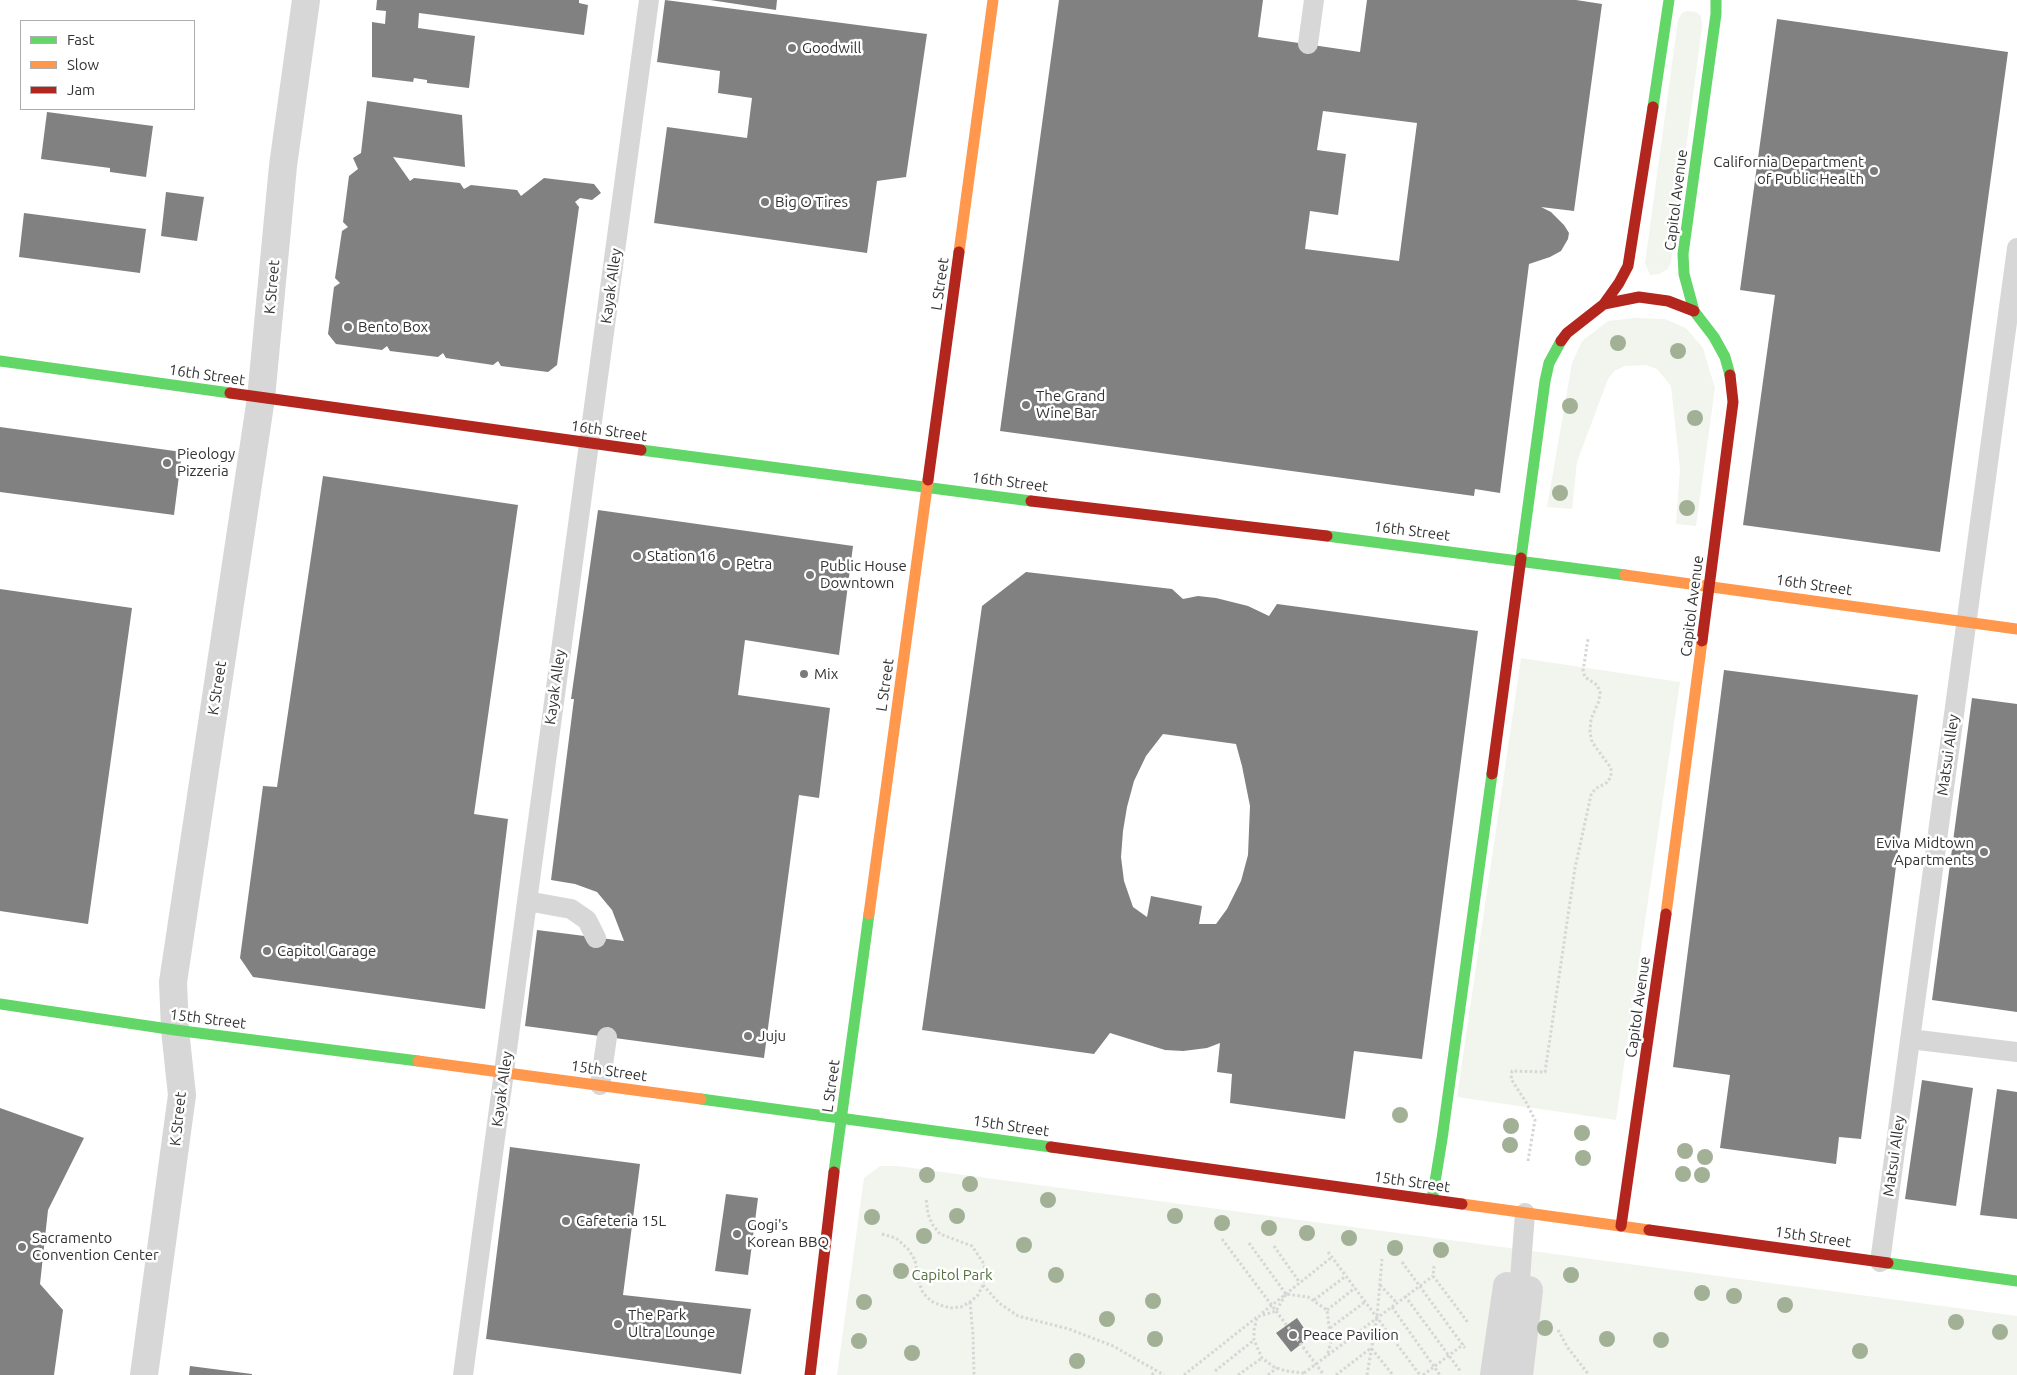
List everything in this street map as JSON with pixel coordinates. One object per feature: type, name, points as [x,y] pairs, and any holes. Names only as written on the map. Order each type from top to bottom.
[{"type":"main road","name":"L Street","points":[[810,1375],[841,1118],[993,0]]},
{"type":"main road","points":[[1432,1200],[1445,1119],[1520,560],[1549,363],[1567,333],[1604,304],[1628,266],[1669,0]]},
{"type":"main road","name":"Capitol Avenue","points":[[1622,1226],[1678,834],[1733,402],[1732,381],[1726,357],[1714,336],[1694,311],[1684,274],[1683,254],[1716,14],[1716,0]]},
{"type":"main road","points":[[1604,304],[1639,297],[1668,301],[1694,311]]},
{"type":"main road","name":"16th Street","points":[[0,361],[588,443],[928,488],[1520,560],[2017,629]]},
{"type":"main road","name":"15th Street","points":[[0,1004],[175,1030],[600,1085],[2017,1281]]},
{"type":"street","name":"K Street","points":[[144,1375],[182,1095],[175,1030],[173,982],[261,398],[284,166],[306,0]]},
{"type":"street","points":[[1494,1375],[1507,1286],[1519,1283],[1530,1290],[1519,1375]]},
{"type":"street","points":[[1508,1375],[1519,1283]]},
{"type":"lane","name":"Kayak Alley","points":[[463,1375],[649,0]]},
{"type":"lane","points":[[1308,44],[1314,0]]},
{"type":"lane","name":"Matsui Alley","points":[[1880,1262],[2017,248]]},
{"type":"lane","points":[[527,902],[571,909],[587,920],[596,938]]},
{"type":"lane","points":[[600,1085],[606,1037]]},
{"type":"lane","points":[[1910,1039],[2017,1052]]},
{"type":"lane","points":[[1519,1283],[1525,1213]]},
{"type":"path","points":[[1528,1161],[1535,1120],[1511,1079],[1512,1071],[1545,1072],[1574,868],[1591,795],[1595,789],[1608,782],[1611,775],[1610,768],[1592,742],[1590,732],[1591,719],[1599,701],[1600,692],[1597,685],[1585,677],[1583,671],[1588,639]]},
{"type":"path","points":[[882,1234],[896,1238],[908,1250],[915,1260],[919,1283],[923,1293],[931,1301],[940,1306],[950,1308],[970,1302],[978,1295],[983,1285],[985,1275],[984,1264],[972,1246],[940,1234],[932,1224],[928,1214],[926,1198]]},
{"type":"path","points":[[1222,1239],[1324,1375]]},
{"type":"path","points":[[1248,1243],[1286,1294],[1314,1300],[1327,1310],[1330,1328],[1330,1350],[1327,1356]]},
{"type":"path","points":[[1274,1246],[1300,1283]]},
{"type":"path","points":[[1328,1252],[1421,1375],[1470,1339]]},
{"type":"path","points":[[1184,1375],[1332,1257]]},
{"type":"path","points":[[1367,1375],[1377,1317],[1382,1259]]},
{"type":"path","points":[[1402,1262],[1469,1354]]},
{"type":"path","points":[[1434,1266],[1433,1276],[1474,1331]]},
{"type":"path","points":[[1314,1300],[1346,1276]]},
{"type":"path","points":[[1257,1317],[1254,1340],[1262,1358],[1286,1372],[1303,1374],[1433,1276]]},
{"type":"path","points":[[983,1285],[999,1303],[1018,1316],[1069,1329],[1112,1346],[1164,1375]]},
{"type":"path","points":[[1380,1285],[1397,1303]]},
{"type":"path","points":[[1327,1310],[1355,1288]]},
{"type":"path","points":[[1257,1317],[1276,1311],[1286,1294]]},
{"type":"path","points":[[1405,1296],[1463,1375]]},
{"type":"path","points":[[970,1302],[974,1375]]},
{"type":"path","points":[[1330,1328],[1365,1302]]},
{"type":"path","points":[[1392,1306],[1440,1375]]},
{"type":"path","points":[[1557,1328],[1568,1348],[1589,1375]]},
{"type":"path","points":[[1215,1371],[1254,1340]]},
{"type":"path","points":[[1336,1375],[1371,1348]]},
{"type":"path","points":[[1371,1348],[1393,1375]]},
{"type":"path","points":[[1238,1375],[1262,1358]]},
{"type":"path","points":[[1268,1375],[1277,1368]]},
{"type":"path","points":[[1152,1375],[1156,1370]]},
{"type":"green space","points":[[1687,11],[1696,12],[1701,16],[1702,27],[1671,262],[1668,269],[1659,274],[1650,275],[1645,263],[1678,20],[1682,13]]},
{"type":"green space","points":[[1634,318],[1665,319],[1686,328],[1703,348],[1715,388],[1696,526],[1676,524],[1680,469],[1671,386],[1657,369],[1646,365],[1625,366],[1614,371],[1608,379],[1577,462],[1572,509],[1547,507],[1572,363],[1582,341],[1608,321]]},
{"type":"green space","points":[[1521,658],[1680,682],[1616,1120],[1457,1097]]},
{"type":"green space","name":"Capitol Park","points":[[880,1166],[897,1166],[2017,1316],[2017,1375],[837,1375],[864,1178]]},
{"type":"building","points":[[377,0],[579,0],[579,3],[588,5],[584,35],[419,13],[418,28],[475,36],[469,88],[427,83],[427,80],[414,78],[413,82],[372,77],[372,22],[385,24],[386,11],[376,10]]},
{"type":"building","points":[[665,0],[927,34],[906,177],[877,181],[867,253],[654,223],[667,127],[747,138],[752,98],[718,93],[720,71],[657,62]]},
{"type":"building","points":[[710,0],[777,0],[776,10]]},
{"type":"building","points":[[1059,0],[1263,0],[1258,37],[1360,52],[1367,0],[1576,0],[1602,4],[1574,211],[1541,207],[1551,212],[1564,225],[1569,233],[1568,239],[1561,251],[1529,264],[1500,493],[1475,489],[1474,496],[1000,431]],"holes":[[[1323,111],[1417,123],[1399,261],[1305,249],[1310,211],[1338,215],[1346,154],[1317,150]]]},
{"type":"building","name":"California Department of Public Health","points":[[1777,19],[2008,52],[1940,552],[1743,525],[1775,295],[1740,290]]},
{"type":"building","points":[[367,101],[462,115],[465,167],[393,157],[410,181],[414,178],[460,183],[464,189],[471,185],[517,190],[521,196],[544,178],[594,184],[601,193],[592,200],[580,198],[575,202],[579,207],[557,365],[548,372],[501,366],[498,361],[493,365],[446,358],[443,353],[438,357],[390,351],[387,346],[382,350],[336,344],[328,334],[334,287],[340,283],[335,278],[342,231],[348,227],[343,222],[349,176],[358,169],[353,158],[361,153]]},
{"type":"building","points":[[47,112],[153,126],[146,177],[110,172],[110,168],[41,159]]},
{"type":"building","points":[[166,192],[204,197],[197,241],[161,236]]},
{"type":"building","points":[[24,213],[146,229],[140,273],[19,257]]},
{"type":"building","points":[[0,427],[182,452],[174,515],[0,492]]},
{"type":"building","points":[[323,476],[518,505],[474,814],[508,819],[485,1009],[253,977],[240,958],[263,786],[277,787]]},
{"type":"building","points":[[598,510],[853,546],[839,655],[745,640],[738,695],[830,708],[819,798],[799,795],[764,1058],[525,1026],[537,930],[624,941],[612,910],[597,892],[575,884],[551,880],[574,699],[571,699]]},
{"type":"building","points":[[1026,572],[1172,589],[1183,599],[1198,596],[1216,598],[1248,606],[1269,616],[1277,604],[1478,631],[1422,1059],[1354,1051],[1345,1119],[1230,1103],[1232,1074],[1217,1072],[1220,1043],[1207,1048],[1183,1051],[1165,1050],[1110,1033],[1094,1054],[922,1030],[982,606]],"holes":[[[1163,734],[1236,744],[1250,806],[1248,855],[1241,881],[1227,909],[1216,924],[1199,924],[1202,906],[1151,896],[1147,917],[1133,907],[1124,881],[1121,857],[1127,807],[1134,781],[1146,756]]]},
{"type":"building","points":[[0,589],[132,608],[88,924],[0,911]]},
{"type":"building","points":[[1724,670],[1918,695],[1861,1139],[1839,1137],[1836,1164],[1720,1148],[1730,1075],[1673,1067]]},
{"type":"building","name":"Eviva Midtown Apartments","points":[[1972,698],[2017,704],[2017,1012],[1932,1000]]},
{"type":"building","points":[[1922,1080],[1973,1088],[1956,1206],[1905,1199]]},
{"type":"building","points":[[1997,1089],[2017,1092],[2017,1219],[1980,1215]]},
{"type":"building","name":"Sacramento Convention Center","points":[[0,1108],[84,1138],[48,1210],[40,1284],[63,1310],[54,1375],[0,1375]]},
{"type":"building","points":[[510,1147],[640,1164],[623,1295],[751,1309],[741,1374],[486,1339]]},
{"type":"building","name":"Gogi's Korean BBQ","points":[[726,1194],[758,1198],[748,1275],[715,1271]]},
{"type":"building","name":"Peace Pavilion","points":[[1297,1318],[1310,1337],[1291,1352],[1276,1333]]},
{"type":"building","points":[[190,1366],[252,1374],[252,1375],[189,1375]]},
{"type":"traffic: fast","points":[[1653,107],[1669,0]]},
{"type":"traffic: fast","points":[[1716,0],[1716,14],[1683,254],[1684,274],[1694,311],[1714,337],[1725,357],[1730,375]]},
{"type":"traffic: fast","points":[[1521,558],[1545,381],[1549,363],[1561,341]]},
{"type":"traffic: fast","points":[[0,361],[230,393]]},
{"type":"traffic: fast","points":[[641,450],[1031,501]]},
{"type":"traffic: fast","points":[[1327,536],[1625,575]]},
{"type":"traffic: fast","points":[[1432,1200],[1492,774]]},
{"type":"traffic: fast","points":[[834,1172],[869,914]]},
{"type":"traffic: fast","points":[[0,1004],[175,1030],[418,1061]]},
{"type":"traffic: fast","points":[[701,1099],[1051,1147]]},
{"type":"traffic: fast","points":[[1888,1263],[2017,1281]]},
{"type":"traffic: slow","points":[[959,252],[993,0]]},
{"type":"traffic: slow","points":[[869,914],[928,480]]},
{"type":"traffic: slow","points":[[1625,575],[2017,629]]},
{"type":"traffic: slow","points":[[1666,914],[1702,641]]},
{"type":"traffic: slow","points":[[418,1061],[701,1099]]},
{"type":"traffic: slow","points":[[1462,1204],[1649,1230]]},
{"type":"traffic: jam","points":[[1561,341],[1567,333],[1604,304],[1628,266],[1653,107]]},
{"type":"traffic: jam","points":[[928,480],[959,252]]},
{"type":"traffic: jam","points":[[1604,304],[1639,297],[1668,301],[1694,311]]},
{"type":"traffic: jam","points":[[1702,641],[1733,402],[1730,375]]},
{"type":"traffic: jam","points":[[230,393],[641,450]]},
{"type":"traffic: jam","points":[[1031,501],[1327,536]]},
{"type":"traffic: jam","points":[[1492,774],[1521,558]]},
{"type":"traffic: jam","points":[[1621,1226],[1666,914]]},
{"type":"traffic: jam","points":[[1051,1147],[1462,1204]]},
{"type":"traffic: jam","points":[[810,1375],[834,1172]]},
{"type":"traffic: jam","points":[[1649,1230],[1888,1263]]},
{"type":"place","name":"Goodwill","points":[[792,48]]},
{"type":"place","name":"California Department of Public Health","points":[[1874,171]]},
{"type":"place","name":"Big O Tires","points":[[765,202]]},
{"type":"place","name":"Bento Box","points":[[348,327]]},
{"type":"place","name":"The Grand Wine Bar","points":[[1026,405]]},
{"type":"place","name":"Pieology Pizzeria","points":[[167,463]]},
{"type":"place","name":"Station 16","points":[[637,556]]},
{"type":"place","name":"Petra","points":[[726,564]]},
{"type":"place","name":"Public House Downtown","points":[[810,575]]},
{"type":"place","name":"Mix","points":[[804,674]]},
{"type":"place","name":"Eviva Midtown Apartments","points":[[1984,852]]},
{"type":"place","name":"Capitol Garage","points":[[267,951]]},
{"type":"place","name":"Juju","points":[[748,1036]]},
{"type":"place","name":"Cafeteria 15L","points":[[566,1221]]},
{"type":"place","name":"Gogi's Korean BBQ","points":[[737,1234]]},
{"type":"place","name":"Sacramento Convention Center","points":[[22,1247]]},
{"type":"place","name":"The Park Ultra Lounge","points":[[618,1324]]},
{"type":"place","name":"Peace Pavilion","points":[[1293,1335]]}]
